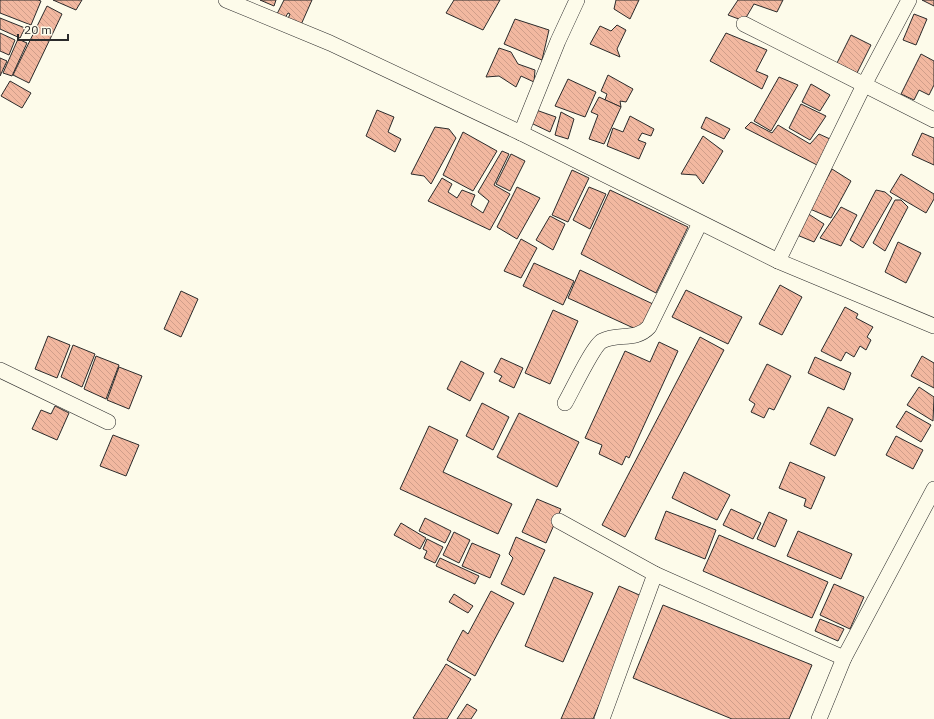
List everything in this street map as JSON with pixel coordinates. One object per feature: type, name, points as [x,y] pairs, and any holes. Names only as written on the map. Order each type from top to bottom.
[{"type":"street","points":[[226,0],[330,43],[521,133],[778,261],[934,326]]},
{"type":"street","points":[[521,133],[558,41],[577,0]]},
{"type":"street","points":[[778,261],[864,85],[909,0]]},
{"type":"street","points":[[744,24],[934,120]]},
{"type":"street","points":[[566,402],[587,362],[601,341],[612,337],[633,336],[646,331],[649,327],[700,223]]},
{"type":"street","points":[[0,370],[108,422]]},
{"type":"street","points":[[820,719],[844,658],[934,489]]},
{"type":"street","points":[[559,521],[655,574],[844,658]]},
{"type":"street","points":[[602,719],[655,574]]},
{"type":"building","points":[[0,0],[41,1],[31,25],[0,13]]},
{"type":"building","points":[[53,0],[82,0],[76,10]]},
{"type":"building","points":[[260,0],[276,0],[274,6]]},
{"type":"building","points":[[284,0],[312,0],[300,27],[287,21],[290,14],[288,13],[285,18],[277,14]]},
{"type":"building","points":[[454,0],[500,0],[483,30],[446,13]]},
{"type":"building","points":[[616,0],[639,0],[630,19],[614,9]]},
{"type":"building","points":[[738,0],[783,0],[777,12],[754,4],[744,21],[728,15]]},
{"type":"building","points":[[922,0],[934,0],[934,6]]},
{"type":"building","points":[[47,6],[62,14],[29,83],[13,75]]},
{"type":"building","points":[[914,14],[927,19],[916,45],[903,40]]},
{"type":"building","points":[[0,18],[25,28],[20,38],[0,29]]},
{"type":"building","points":[[515,19],[549,30],[542,60],[504,44]]},
{"type":"building","points":[[617,25],[626,30],[617,49],[620,57],[590,44],[600,26],[611,31]]},
{"type":"building","points":[[0,33],[15,40],[9,55],[0,51]]},
{"type":"building","points":[[726,33],[767,50],[756,71],[768,76],[762,89],[710,61]]},
{"type":"building","points":[[851,35],[871,45],[857,73],[837,63]]},
{"type":"building","points":[[18,39],[27,43],[12,76],[3,73]]},
{"type":"building","points":[[499,48],[511,52],[518,64],[535,70],[534,82],[521,76],[516,87],[499,76],[486,77]]},
{"type":"building","points":[[921,54],[934,61],[934,85],[929,95],[919,90],[914,100],[901,94]]},
{"type":"building","points":[[0,58],[7,61],[0,76]]},
{"type":"building","points":[[608,75],[633,89],[626,102],[620,101],[621,107],[605,100],[607,94],[601,91]]},
{"type":"building","points":[[779,77],[798,85],[771,131],[754,121]]},
{"type":"building","points":[[568,79],[596,92],[585,117],[555,106]]},
{"type":"building","points":[[10,81],[31,93],[22,108],[1,96]]},
{"type":"building","points":[[811,84],[830,95],[820,111],[802,102]]},
{"type":"building","points":[[599,97],[621,107],[604,144],[589,139],[598,115],[591,112]]},
{"type":"building","points":[[801,104],[826,116],[810,140],[789,128]]},
{"type":"building","points":[[377,110],[394,117],[388,132],[401,139],[395,152],[366,136]]},
{"type":"building","points":[[536,110],[556,117],[550,132],[531,123]]},
{"type":"building","points":[[561,112],[574,119],[568,139],[555,135]]},
{"type":"building","points":[[630,116],[654,129],[651,136],[642,133],[638,140],[646,143],[639,159],[607,146],[613,128],[623,132]]},
{"type":"building","points":[[706,117],[730,129],[724,139],[701,128]]},
{"type":"building","points":[[751,122],[772,133],[778,125],[810,144],[819,134],[830,139],[817,165],[745,128]]},
{"type":"building","points":[[435,127],[449,129],[456,138],[431,184],[424,176],[411,174]]},
{"type":"building","points":[[463,132],[497,151],[473,191],[443,175]]},
{"type":"building","points":[[922,133],[934,138],[934,165],[912,155]]},
{"type":"building","points":[[703,136],[723,151],[703,184],[696,175],[681,174]]},
{"type":"building","points":[[502,151],[509,154],[494,185],[510,194],[490,230],[428,201],[442,178],[452,184],[448,192],[457,198],[462,190],[475,195],[471,205],[483,213],[489,201],[478,192]]},
{"type":"building","points":[[511,154],[525,161],[510,191],[496,184]]},
{"type":"building","points":[[832,169],[851,181],[831,218],[810,209]]},
{"type":"building","points":[[572,170],[589,178],[568,222],[552,215]]},
{"type":"building","points":[[901,174],[934,194],[934,199],[926,213],[890,192]]},
{"type":"building","points":[[517,187],[540,198],[517,239],[497,227]]},
{"type":"building","points":[[589,187],[606,194],[590,229],[573,220]]},
{"type":"building","points":[[610,190],[688,227],[656,293],[581,254]]},
{"type":"building","points":[[876,190],[885,192],[892,198],[863,248],[850,240]]},
{"type":"building","points":[[895,200],[901,200],[908,207],[885,251],[873,243]]},
{"type":"building","points":[[841,207],[857,215],[841,246],[820,238]]},
{"type":"building","points":[[807,213],[824,224],[814,242],[797,235]]},
{"type":"building","points":[[550,216],[565,224],[553,250],[536,240]]},
{"type":"building","points":[[521,239],[537,248],[521,278],[504,271]]},
{"type":"building","points":[[898,242],[921,253],[906,283],[885,272]]},
{"type":"building","points":[[534,263],[574,281],[563,305],[523,286]]},
{"type":"building","points":[[580,270],[653,304],[640,331],[568,298]]},
{"type":"building","points":[[780,285],[802,297],[782,335],[759,324]]},
{"type":"building","points":[[686,290],[742,317],[728,344],[672,317]]},
{"type":"building","points":[[181,291],[198,299],[181,337],[164,329]]},
{"type":"building","points":[[845,307],[858,314],[856,318],[873,327],[867,337],[871,340],[866,350],[860,346],[854,357],[846,352],[841,361],[821,351]]},
{"type":"building","points":[[553,310],[578,321],[550,384],[525,373]]},
{"type":"building","points":[[48,336],[70,345],[57,378],[35,369]]},
{"type":"building","points":[[700,337],[724,350],[625,537],[602,525]]},
{"type":"building","points":[[659,342],[678,351],[629,458],[626,456],[622,465],[599,454],[602,445],[585,438],[625,351],[650,362]]},
{"type":"building","points":[[73,345],[95,354],[82,387],[61,377]]},
{"type":"building","points":[[96,356],[119,365],[106,399],[84,389]]},
{"type":"building","points":[[922,356],[934,363],[934,388],[911,376]]},
{"type":"building","points":[[815,357],[851,373],[844,390],[808,373]]},
{"type":"building","points":[[501,358],[523,368],[514,388],[499,381],[502,376],[494,372]]},
{"type":"building","points":[[461,361],[484,373],[470,401],[447,389]]},
{"type":"building","points":[[767,364],[791,376],[774,410],[769,408],[764,418],[751,412],[755,404],[749,400]]},
{"type":"building","points":[[119,367],[142,376],[129,409],[107,400]]},
{"type":"building","points":[[919,387],[934,397],[933,421],[907,405]]},
{"type":"building","points":[[482,403],[509,417],[493,450],[466,436]]},
{"type":"building","points":[[55,406],[69,413],[57,440],[32,429],[41,410],[51,414]]},
{"type":"building","points":[[828,407],[853,419],[835,456],[810,444]]},
{"type":"building","points":[[906,411],[931,425],[921,442],[896,427]]},
{"type":"building","points":[[519,413],[579,442],[557,487],[497,457]]},
{"type":"building","points":[[429,426],[458,440],[443,472],[512,504],[498,534],[400,489]]},
{"type":"building","points":[[113,435],[139,445],[126,476],[100,466]]},
{"type":"building","points":[[896,436],[923,450],[913,469],[886,455]]},
{"type":"building","points":[[790,462],[825,477],[811,509],[804,506],[806,499],[779,488]]},
{"type":"building","points":[[684,472],[730,495],[717,520],[672,498]]},
{"type":"building","points":[[537,499],[561,509],[546,543],[522,532]]},
{"type":"building","points":[[731,509],[761,523],[753,539],[723,525]]},
{"type":"building","points":[[666,511],[716,530],[705,559],[655,539]]},
{"type":"building","points":[[769,512],[787,520],[775,547],[757,539]]},
{"type":"building","points":[[425,518],[451,531],[445,543],[419,531]]},
{"type":"building","points":[[401,523],[426,538],[420,549],[394,535]]},
{"type":"building","points":[[798,531],[852,554],[841,579],[787,556]]},
{"type":"building","points":[[454,532],[470,540],[459,563],[443,555]]},
{"type":"building","points":[[719,535],[828,582],[812,618],[703,571]]},
{"type":"building","points":[[516,537],[545,550],[524,595],[501,584],[513,558],[509,554]]},
{"type":"building","points":[[427,539],[443,547],[435,563],[424,558],[427,551],[423,549]]},
{"type":"building","points":[[472,543],[500,555],[490,578],[462,566]]},
{"type":"building","points":[[440,558],[479,576],[475,584],[436,566]]},
{"type":"building","points":[[554,577],[593,593],[563,662],[525,646]]},
{"type":"building","points":[[834,584],[864,597],[850,629],[820,615]]},
{"type":"building","points":[[619,586],[646,598],[593,719],[561,719]]},
{"type":"building","points":[[491,591],[514,603],[475,676],[447,660],[463,630],[468,634]]},
{"type":"building","points":[[454,594],[473,606],[468,613],[449,602]]},
{"type":"building","points":[[663,605],[812,665],[789,719],[732,719],[633,678]]},
{"type":"building","points":[[820,619],[844,629],[838,641],[815,631]]},
{"type":"building","points":[[446,664],[471,679],[447,719],[413,718]]},
{"type":"building","points":[[467,704],[477,710],[471,719],[457,719]]}]
